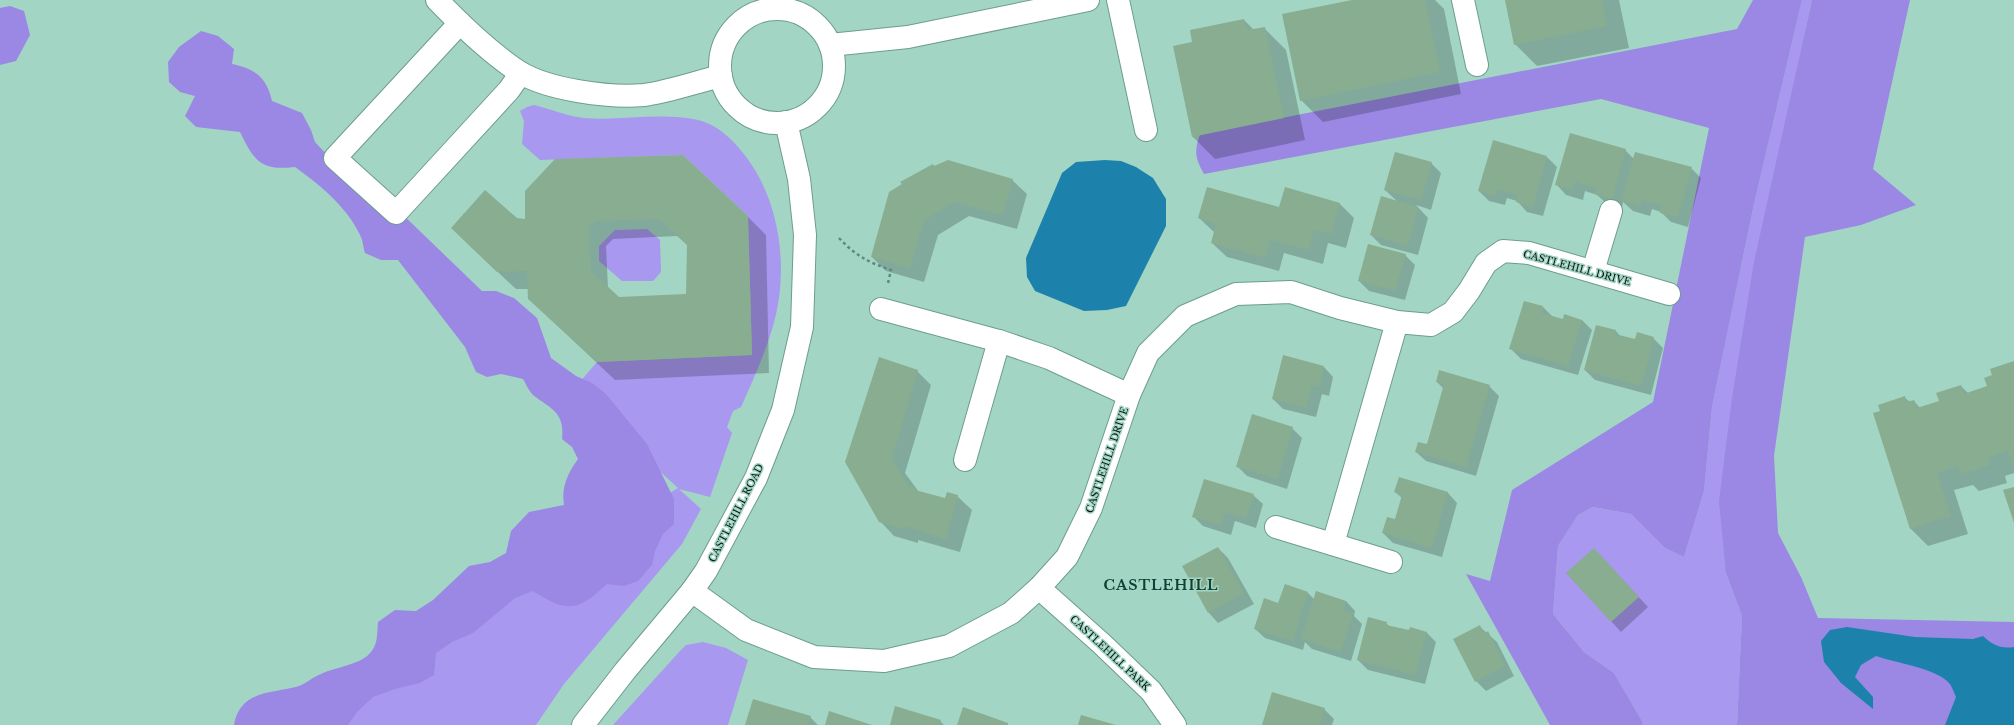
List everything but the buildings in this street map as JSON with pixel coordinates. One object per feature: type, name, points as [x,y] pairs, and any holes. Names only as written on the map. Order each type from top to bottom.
[{"type":"street","points":[[437,0],[496,55],[521,72],[553,85],[609,95],[645,94],[720,76]]},
{"type":"street","points":[[830,45],[908,37],[1036,5],[1088,0]]},
{"type":"street","points":[[1118,0],[1146,130]]},
{"type":"street","points":[[1462,0],[1477,65]]},
{"type":"street","points":[[765,5],[805,16],[820,29],[830,45],[834,62],[832,78],[826,94],[802,117],[786,122],[763,120],[752,117],[737,107],[726,93],[720,76],[720,58],[725,40],[736,26],[765,5]]},
{"type":"street","points":[[460,23],[336,158],[396,213],[509,90],[521,72]]},
{"type":"street","name":"CASTLEHILL ROAD","points":[[583,725],[625,671],[692,591],[706,571],[756,478],[783,410],[802,327],[805,236],[799,179],[786,122]]},
{"type":"street","points":[[1593,271],[1611,211]]},
{"type":"street","name":"CASTLEHILL DRIVE","points":[[692,591],[746,630],[814,657],[884,661],[949,646],[1011,613],[1040,588],[1067,557],[1091,508],[1129,395],[1148,353],[1185,316],[1236,294],[1291,292],[1340,308],[1397,322],[1431,325],[1453,312],[1469,291],[1486,263],[1503,251],[1529,253],[1669,294]]},
{"type":"street","points":[[881,309],[999,341],[1049,358],[1129,395]]},
{"type":"street","points":[[1333,544],[1397,322]]},
{"type":"street","points":[[965,460],[999,341]]},
{"type":"street","points":[[1276,527],[1391,562]]},
{"type":"street","name":"CASTLEHILL PARK","points":[[1040,588],[1151,691],[1175,725]]},
{"type":"path","points":[[839,238],[852,252],[861,258],[891,270],[881,309]]},
{"type":"shaded area","points":[[1753,0],[1802,0],[1754,204],[1712,407],[1704,491],[1684,557],[1665,548],[1631,514],[1593,507],[1578,515],[1558,546],[1553,614],[1584,652],[1614,673],[1642,721],[1642,725],[1550,725],[1466,574],[1490,581],[1512,490],[1653,402],[1709,128],[1601,99],[1204,174],[1196,155],[1198,140],[1200,134],[1737,29]]},
{"type":"shaded area","points":[[1802,0],[1812,0],[1786,120],[1726,573],[1742,616],[1737,725],[1642,725],[1642,721],[1614,673],[1584,652],[1553,614],[1558,546],[1578,515],[1593,507],[1631,514],[1665,548],[1684,557],[1704,491],[1712,407],[1754,204]]},
{"type":"shaded area","points":[[1812,0],[1910,0],[1873,169],[1916,205],[1861,225],[1805,237],[1774,456],[1778,533],[1801,577],[1818,618],[2014,622],[2014,725],[1737,725],[1742,616],[1726,573],[1719,501],[1732,398],[1754,262]]},
{"type":"shaded area","points":[[10,6],[24,11],[30,35],[16,61],[0,65],[0,8]]},
{"type":"shaded area","points":[[201,31],[218,36],[234,49],[232,64],[248,69],[259,76],[267,86],[272,101],[302,113],[311,130],[315,142],[338,167],[399,211],[482,291],[496,291],[514,298],[537,318],[551,358],[576,376],[592,383],[606,394],[647,444],[674,499],[674,524],[663,534],[655,551],[652,565],[638,581],[624,586],[607,584],[588,600],[572,606],[564,606],[555,603],[533,591],[515,598],[473,633],[452,642],[436,653],[434,675],[420,683],[395,689],[373,697],[357,712],[348,725],[234,725],[237,713],[250,699],[269,692],[299,686],[321,674],[361,660],[371,652],[375,645],[378,622],[395,610],[416,611],[433,600],[469,566],[490,562],[506,553],[511,531],[529,512],[564,505],[564,486],[578,459],[572,447],[562,439],[561,423],[555,412],[533,395],[523,379],[501,374],[487,377],[476,372],[465,347],[398,260],[381,260],[365,253],[361,237],[348,215],[332,197],[314,181],[295,167],[274,167],[260,162],[250,150],[240,132],[196,127],[185,116],[195,96],[180,92],[169,82],[168,62],[179,47]]},
{"type":"shaded area","points":[[534,105],[571,116],[584,118],[670,117],[706,122],[720,130],[732,140],[747,158],[759,176],[768,196],[779,239],[781,261],[778,305],[770,336],[758,367],[741,407],[733,411],[727,427],[732,433],[710,497],[679,489],[701,509],[682,544],[564,684],[536,725],[285,725],[678,488],[572,391],[597,362],[752,355],[748,216],[683,155],[540,160],[522,144],[524,121],[520,111]]},
{"type":"shaded area","points":[[647,229],[660,240],[661,272],[653,281],[622,281],[599,261],[599,246],[615,230]]},
{"type":"shaded area","points":[[703,642],[726,648],[748,660],[728,725],[613,725],[686,645]]},
{"type":"water","points":[[1105,160],[1121,161],[1136,167],[1153,178],[1166,199],[1166,226],[1126,306],[1107,310],[1084,311],[1035,291],[1027,277],[1026,258],[1062,173],[1076,162]]},
{"type":"water","points":[[1847,627],[1915,637],[1973,639],[1983,636],[1997,646],[2014,647],[2014,725],[1945,725],[1956,697],[1949,683],[1935,673],[1876,656],[1861,665],[1855,677],[1873,697],[1873,709],[1841,683],[1824,662],[1821,641],[1830,630]]},
{"type":"district","name":"CASTLEHILL","points":[[1161,585]]}]
